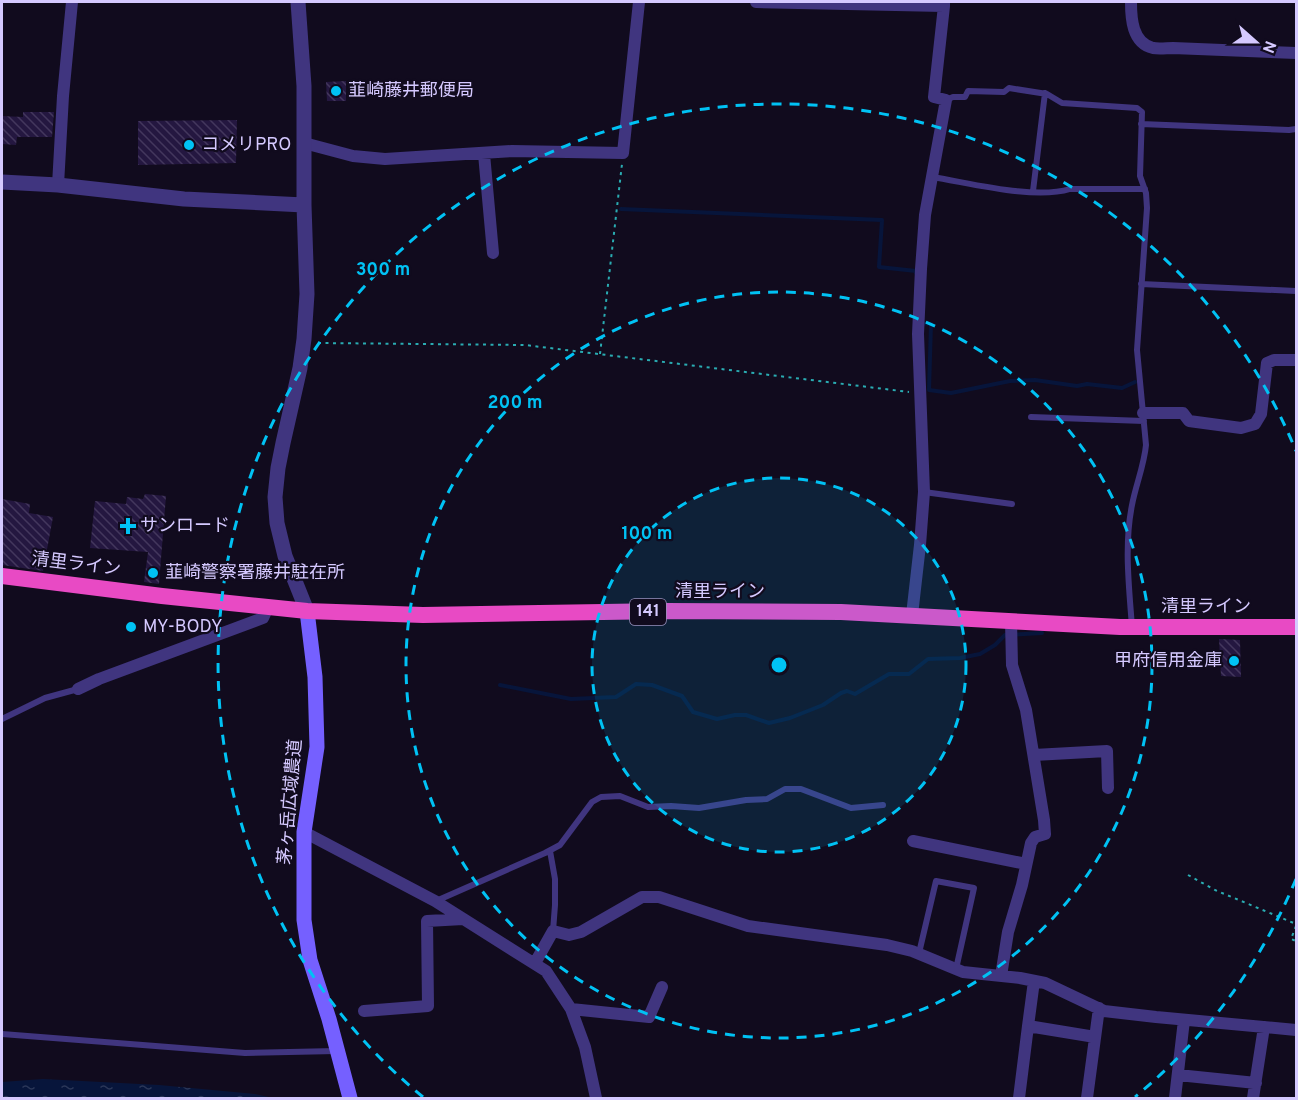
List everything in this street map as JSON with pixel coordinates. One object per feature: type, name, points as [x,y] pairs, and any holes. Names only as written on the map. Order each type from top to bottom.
[{"type":"highway","name":"清里ライン","points":[[2,576],[150,595],[307,611],[423,615],[666,611],[842,612],[1132,627],[1296,627]]},
{"type":"main road","name":"茅ヶ岳広域農道","points":[[307,611],[315,677],[317,747],[304,832],[304,920],[310,960],[329,1019],[350,1098]]},
{"type":"street","points":[[58,185],[63,96],[72,2]]},
{"type":"street","points":[[298,2],[304,86],[307,294],[300,368],[279,460],[275,497],[277,523],[285,556],[307,611]]},
{"type":"street","points":[[304,143],[353,156],[385,159],[512,151],[623,153],[639,2]]},
{"type":"street","points":[[756,2],[944,4],[934,97],[946,100],[925,215],[921,269],[918,334],[924,492],[912,615]]},
{"type":"street","points":[[1131,2],[1133,28],[1144,44],[1153,48],[1296,53]]},
{"type":"street","points":[[484,154],[493,253]]},
{"type":"street","points":[[2,182],[58,185],[184,199],[304,205]]},
{"type":"street","points":[[1144,417],[1183,412],[1189,421],[1240,428],[1255,424],[1261,414],[1267,363],[1274,360],[1296,360]]},
{"type":"street","points":[[78,689],[99,679],[263,618],[268,607]]},
{"type":"street","points":[[1001,976],[1008,932],[1031,843],[1035,837],[1045,834],[1026,710],[1012,665],[1011,621]]},
{"type":"street","points":[[1034,755],[1107,751],[1108,788]]},
{"type":"street","points":[[304,832],[435,902],[546,970],[571,1009],[585,1047],[596,1098]]},
{"type":"street","points":[[913,841],[1026,864]]},
{"type":"street","points":[[535,963],[553,931],[569,935],[580,932],[642,897],[659,897],[748,926],[887,945],[912,951],[963,972],[1045,983],[1104,1011],[1296,1030]]},
{"type":"street","points":[[364,1011],[428,1006],[427,921],[463,919]]},
{"type":"street","points":[[1019,1098],[1034,981]]},
{"type":"street","points":[[571,1009],[649,1017],[662,987]]},
{"type":"street","points":[[1087,1098],[1099,1008]]},
{"type":"street","points":[[1175,1098],[1184,1020]]},
{"type":"street","points":[[1028,1026],[1095,1037]]},
{"type":"street","points":[[1253,1098],[1264,1027]]},
{"type":"street","points":[[1178,1075],[1256,1083]]},
{"type":"lane","points":[[946,100],[953,97],[965,98],[968,91],[1004,92],[1009,88],[1045,93],[1062,103],[1137,108],[1142,112],[1140,176],[1148,208],[1137,350],[1146,445],[1145,460],[1132,505],[1127,547],[1132,627]]},
{"type":"lane","points":[[1033,191],[1045,93]]},
{"type":"lane","points":[[1141,124],[1296,129]]},
{"type":"lane","points":[[932,177],[1015,191],[1145,189]]},
{"type":"lane","points":[[1141,285],[1296,291]]},
{"type":"lane","points":[[1031,417],[1144,417]]},
{"type":"lane","points":[[924,492],[1012,504]]},
{"type":"lane","points":[[2,719],[45,698],[78,689]]},
{"type":"lane","points":[[435,902],[560,845],[592,802],[601,797],[620,796],[648,807],[699,808],[767,799],[784,789],[801,789],[851,808],[882,805]]},
{"type":"lane","points":[[550,851],[555,879],[553,931]]},
{"type":"lane","points":[[919,954],[936,881],[974,888],[956,969]]},
{"type":"lane","points":[[2,1034],[245,1053],[338,1055]]},
{"type":"path","points":[[600,354],[623,153]]},
{"type":"path","points":[[303,342],[525,345],[921,394]]},
{"type":"path","points":[[1188,875],[1215,890],[1296,925],[1291,939],[1296,941]]},
{"type":"water","points":[[43,1079],[159,1085],[255,1094],[273,1098],[2,1098],[2,1082]]},
{"type":"building","name":"韮崎藤井郵便局","points":[[346,81],[346,101],[327,101],[326,82]]},
{"type":"building","points":[[23,112],[54,112],[52,137],[17,137],[16,145],[2,144],[2,116],[23,117]]},
{"type":"building","points":[[237,120],[236,163],[138,165],[138,121]]},
{"type":"building","name":"サンロード","points":[[145,494],[166,496],[159,584],[144,582],[148,552],[90,548],[95,501],[126,504],[127,497],[143,499]]},
{"type":"building","points":[[2,499],[30,504],[29,513],[53,517],[43,571],[2,565]]},
{"type":"building","points":[[1219,639],[1240,640],[1241,677],[1221,676]]},
{"type":"waterway","points":[[621,209],[882,220],[879,267],[916,271],[916,273]]},
{"type":"waterway","points":[[920,323],[931,324],[929,390],[951,393],[1010,381],[1035,380],[1077,386],[1087,384],[1122,388],[1135,382]]},
{"type":"waterway","points":[[500,685],[571,699],[616,697],[636,684],[652,685],[682,696],[693,712],[717,719],[746,715],[769,723],[790,718],[823,705],[841,693],[847,691],[855,694],[889,674],[909,674],[928,659],[960,658],[980,654],[995,645],[1005,635],[1042,633]]},
{"type":"place","name":"韮崎藤井郵便局","points":[[336,91]]},
{"type":"place","name":"コメリPRO","points":[[189,145]]},
{"type":"place","name":"サンロード","points":[[128,526]]},
{"type":"place","name":"韮崎警察署藤井駐在所","points":[[153,573]]},
{"type":"place","name":"MY-BODY","points":[[131,627]]},
{"type":"place","name":"甲府信用金庫","points":[[1234,661]]}]
